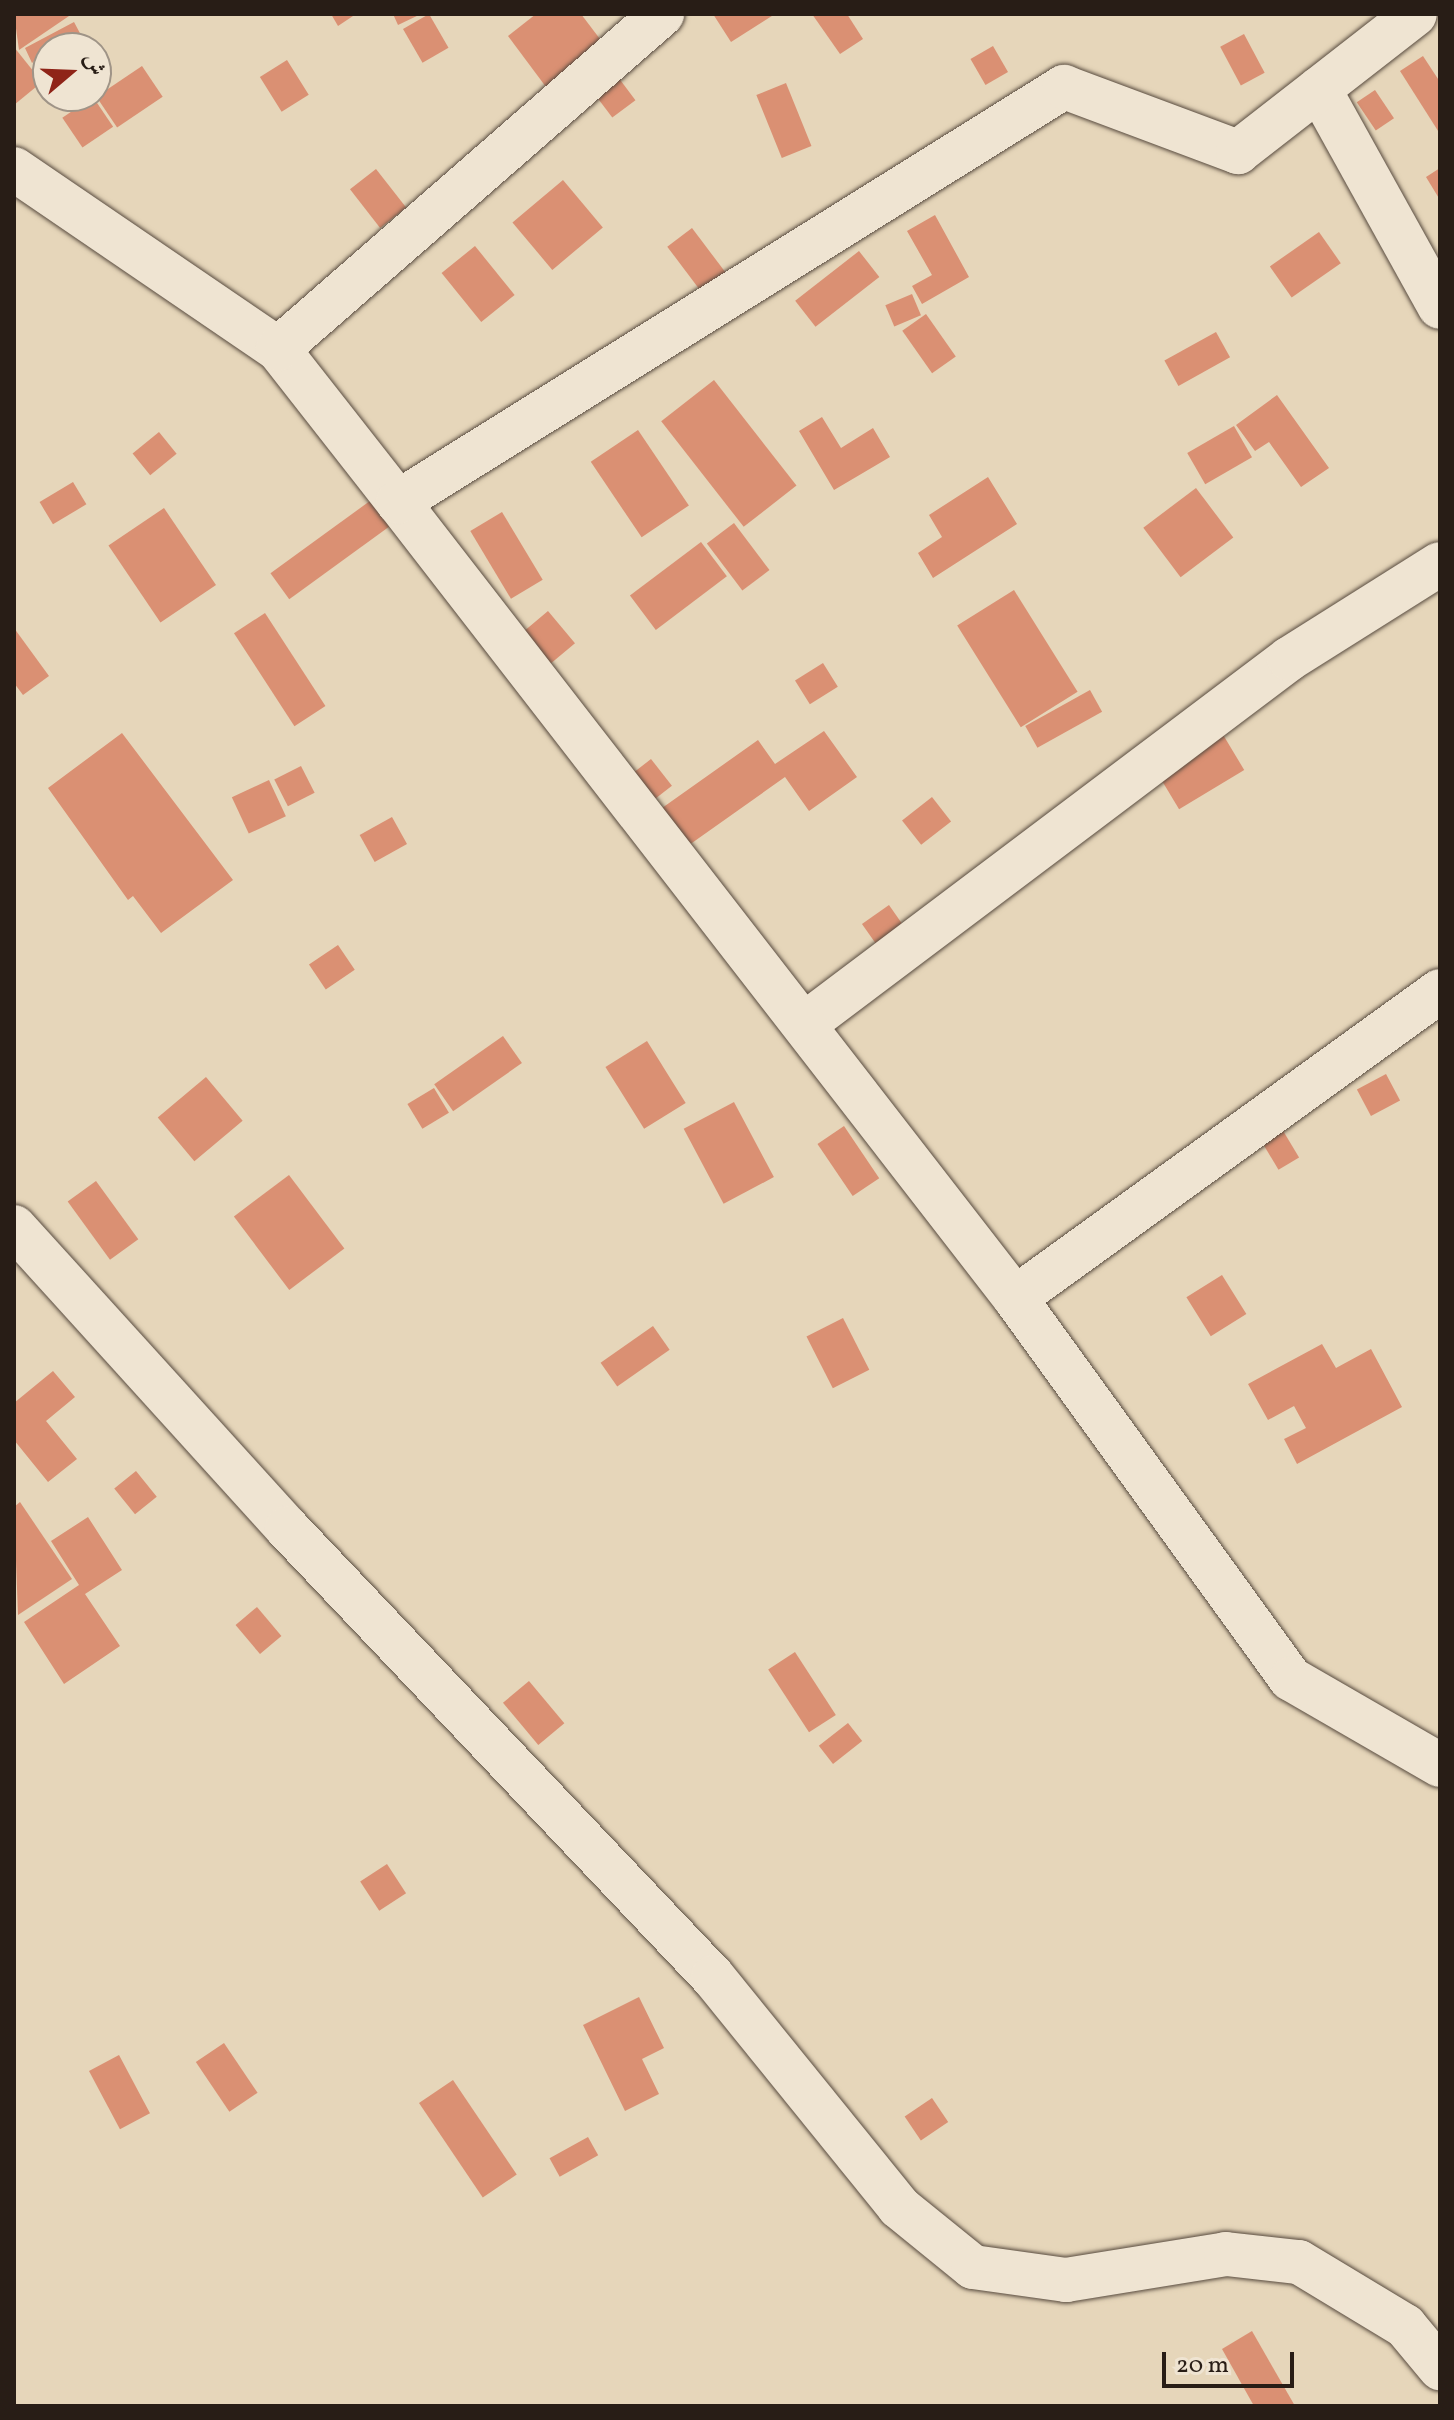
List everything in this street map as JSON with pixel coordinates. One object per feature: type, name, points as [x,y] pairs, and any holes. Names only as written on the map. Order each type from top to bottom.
[{"type":"street","points":[[278,349],[662,14]]},
{"type":"street","points":[[398,502],[1064,87],[1238,152],[1415,14]]},
{"type":"street","points":[[1319,89],[1440,307]]},
{"type":"street","points":[[14,169],[278,349],[806,1023],[1015,1298],[1291,1679],[1440,1765]]},
{"type":"street","points":[[806,1023],[1289,659],[1440,564]]},
{"type":"street","points":[[1015,1298],[1440,991]]},
{"type":"street","points":[[14,1227],[287,1528],[713,1977],[899,2207],[973,2267],[1066,2280],[1226,2254],[1299,2262],[1405,2326],[1440,2368]]},
{"type":"building","points":[[14,14],[72,14],[46,32],[32,32],[32,41],[19,50]]},
{"type":"building","points":[[331,14],[356,14],[338,26]]},
{"type":"building","points":[[393,14],[421,14],[398,25]]},
{"type":"building","points":[[429,14],[448,48],[423,63],[403,29]]},
{"type":"building","points":[[536,14],[581,14],[603,43],[546,87],[508,36]]},
{"type":"building","points":[[713,14],[775,14],[731,42]]},
{"type":"building","points":[[812,14],[847,14],[863,39],[840,54]]},
{"type":"building","points":[[74,22],[79,32],[55,32]]},
{"type":"building","points":[[1244,34],[1265,73],[1241,86],[1220,47]]},
{"type":"building","points":[[32,44],[32,63],[25,48]]},
{"type":"building","points":[[993,46],[1008,72],[985,85],[970,59]]},
{"type":"building","points":[[14,47],[32,70],[32,90],[14,105]]},
{"type":"building","points":[[1423,56],[1440,82],[1440,134],[1400,71]]},
{"type":"building","points":[[287,60],[309,95],[282,112],[260,77]]},
{"type":"building","points":[[142,66],[163,97],[117,127],[107,112],[112,112],[112,86]]},
{"type":"building","points":[[615,73],[635,100],[612,118],[592,90]]},
{"type":"building","points":[[786,83],[811,146],[782,158],[756,95]]},
{"type":"building","points":[[1375,90],[1394,118],[1376,130],[1357,102]]},
{"type":"building","points":[[71,112],[103,112],[113,127],[82,148],[62,118]]},
{"type":"building","points":[[1440,168],[1440,200],[1426,177]]},
{"type":"building","points":[[376,169],[406,208],[380,228],[350,189]]},
{"type":"building","points":[[563,180],[603,227],[552,270],[512,222]]},
{"type":"building","points":[[935,215],[969,277],[922,304],[912,286],[932,275],[907,231]]},
{"type":"building","points":[[692,228],[728,275],[703,294],[667,247]]},
{"type":"building","points":[[1319,232],[1341,263],[1292,298],[1270,266]]},
{"type":"building","points":[[475,246],[515,295],[481,322],[442,273]]},
{"type":"building","points":[[859,251],[879,277],[815,327],[795,301]]},
{"type":"building","points":[[912,294],[921,315],[894,327],[885,305]]},
{"type":"building","points":[[926,314],[956,357],[932,373],[902,331]]},
{"type":"building","points":[[1216,332],[1230,357],[1178,386],[1164,361]]},
{"type":"building","points":[[714,380],[796,486],[744,527],[661,421]]},
{"type":"building","points":[[1277,395],[1329,468],[1301,487],[1269,442],[1255,451],[1236,425]]},
{"type":"building","points":[[822,417],[841,448],[873,428],[890,457],[834,490],[799,431]]},
{"type":"building","points":[[1234,426],[1252,457],[1205,484],[1187,453]]},
{"type":"building","points":[[638,430],[689,505],[642,537],[591,462]]},
{"type":"building","points":[[159,432],[177,454],[150,475],[133,453]]},
{"type":"building","points":[[988,477],[1017,524],[933,578],[918,553],[942,537],[929,515]]},
{"type":"building","points":[[73,482],[86,504],[53,524],[40,502]]},
{"type":"building","points":[[1196,488],[1233,538],[1181,577],[1143,528]]},
{"type":"building","points":[[374,498],[393,524],[289,599],[270,573]]},
{"type":"building","points":[[164,508],[216,585],[160,623],[108,545]]},
{"type":"building","points":[[502,512],[543,580],[511,599],[470,531]]},
{"type":"building","points":[[734,523],[770,570],[742,591],[707,543]]},
{"type":"building","points":[[701,542],[727,576],[656,630],[630,596]]},
{"type":"building","points":[[1014,590],[1078,692],[1021,727],[957,626]]},
{"type":"building","points":[[548,611],[575,643],[542,671],[515,639]]},
{"type":"building","points":[[265,613],[325,706],[294,726],[234,633]]},
{"type":"building","points":[[14,628],[49,676],[23,695],[14,683]]},
{"type":"building","points":[[823,663],[838,687],[810,704],[795,680]]},
{"type":"building","points":[[1090,690],[1102,712],[1037,748],[1025,726]]},
{"type":"building","points":[[1219,728],[1244,770],[1179,809],[1154,767]]},
{"type":"building","points":[[824,731],[857,777],[809,811],[785,777],[682,850],[655,813],[758,740],[775,764]]},
{"type":"building","points":[[122,733],[233,880],[161,933],[133,896],[128,900],[48,788]]},
{"type":"building","points":[[651,759],[672,786],[655,799],[634,773]]},
{"type":"building","points":[[301,766],[315,793],[288,806],[274,780]]},
{"type":"building","points":[[269,780],[286,816],[249,834],[232,797]]},
{"type":"building","points":[[932,797],[951,821],[921,845],[902,820]]},
{"type":"building","points":[[392,817],[407,844],[375,862],[360,835]]},
{"type":"building","points":[[889,905],[905,928],[878,947],[862,924]]},
{"type":"building","points":[[338,945],[355,970],[326,989],[309,965]]},
{"type":"building","points":[[503,1036],[522,1063],[453,1111],[434,1084]]},
{"type":"building","points":[[647,1041],[686,1103],[644,1129],[605,1067]]},
{"type":"building","points":[[1386,1074],[1400,1100],[1371,1116],[1357,1089]]},
{"type":"building","points":[[206,1077],[243,1121],[194,1161],[158,1117]]},
{"type":"building","points":[[434,1088],[449,1113],[422,1129],[407,1104]]},
{"type":"building","points":[[734,1102],[774,1177],[724,1204],[684,1129]]},
{"type":"building","points":[[1279,1124],[1299,1157],[1279,1170],[1258,1136]]},
{"type":"building","points":[[844,1126],[879,1178],[853,1196],[817,1144]]},
{"type":"building","points":[[289,1175],[344,1248],[289,1290],[234,1217]]},
{"type":"building","points":[[96,1181],[138,1239],[110,1260],[68,1202]]},
{"type":"building","points":[[1222,1275],[1246,1314],[1211,1336],[1186,1297]]},
{"type":"building","points":[[843,1318],[869,1370],[833,1388],[806,1337]]},
{"type":"building","points":[[653,1326],[670,1350],[617,1386],[601,1363]]},
{"type":"building","points":[[1322,1344],[1336,1368],[1371,1349],[1402,1407],[1297,1464],[1284,1439],[1306,1428],[1294,1406],[1268,1420],[1248,1384]]},
{"type":"building","points":[[53,1371],[75,1397],[46,1421],[77,1459],[48,1482],[14,1440],[14,1403]]},
{"type":"building","points":[[136,1471],[157,1497],[135,1514],[114,1489]]},
{"type":"building","points":[[20,1502],[72,1579],[18,1615],[14,1507]]},
{"type":"building","points":[[88,1517],[122,1570],[85,1594],[120,1646],[64,1684],[24,1622],[79,1585],[51,1541]]},
{"type":"building","points":[[257,1607],[281,1636],[260,1654],[236,1625]]},
{"type":"building","points":[[795,1652],[836,1715],[809,1732],[768,1669]]},
{"type":"building","points":[[529,1681],[564,1723],[538,1745],[503,1703]]},
{"type":"building","points":[[848,1723],[862,1741],[833,1764],[819,1746]]},
{"type":"building","points":[[387,1864],[406,1893],[379,1911],[360,1881]]},
{"type":"building","points":[[639,1997],[664,2048],[642,2059],[659,2094],[625,2111],[583,2025]]},
{"type":"building","points":[[224,2043],[258,2093],[229,2112],[196,2062]]},
{"type":"building","points":[[119,2055],[150,2113],[120,2129],[89,2071]]},
{"type":"building","points":[[453,2080],[517,2175],[483,2197],[419,2103]]},
{"type":"building","points":[[932,2098],[948,2122],[921,2140],[905,2116]]},
{"type":"building","points":[[588,2137],[598,2155],[560,2177],[550,2158]]},
{"type":"building","points":[[1252,2331],[1295,2406],[1254,2406],[1222,2349]]}]
